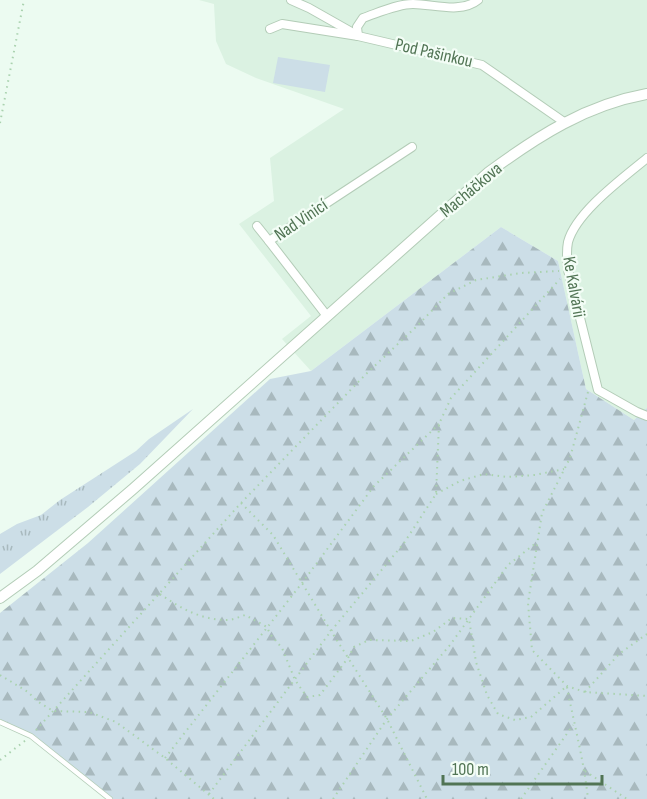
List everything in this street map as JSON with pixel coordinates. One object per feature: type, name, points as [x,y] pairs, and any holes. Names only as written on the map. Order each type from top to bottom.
[{"type":"street","name":"Pod Pašinkou","points":[[291,0],[358,36]]},
{"type":"street","name":"Pod Pašinkou","points":[[358,36],[357,27],[363,18],[384,10],[411,4],[463,6],[473,4],[478,0]]},
{"type":"street","name":"Pod Pašinkou","points":[[270,29],[282,24],[358,36],[483,65],[564,122]]},
{"type":"street","name":"Macháčkova","points":[[0,598],[37,571],[132,489],[489,172],[528,143],[564,122],[604,106],[647,94]]},
{"type":"street","name":"Nad Vinicí","points":[[327,316],[269,241],[412,147]]},
{"type":"street","name":"Ke Kalvárii","points":[[594,375],[568,270],[566,256],[568,242],[574,229],[594,204],[647,158]]},
{"type":"street","points":[[257,226],[269,241]]},
{"type":"street","points":[[594,375],[598,390],[647,416]]},
{"type":"lane","points":[[0,722],[31,736],[110,799]]},
{"type":"path","points":[[0,123],[24,0]]},
{"type":"path","points":[[436,494],[440,424],[452,398],[568,270]]},
{"type":"path","points":[[0,760],[31,736],[241,503],[366,374],[448,294],[476,280],[521,273],[568,270]]},
{"type":"path","points":[[594,375],[570,458],[542,513],[528,603],[532,650],[567,686],[585,692],[647,696]]},
{"type":"path","points":[[165,758],[374,486],[440,424]]},
{"type":"path","points":[[209,794],[331,631],[404,543],[436,494],[460,481],[484,474],[507,477],[535,475],[564,469]]},
{"type":"path","points":[[241,503],[273,535],[387,719],[427,799]]},
{"type":"path","points":[[333,799],[387,719],[450,645],[508,565],[536,543]]},
{"type":"path","points":[[159,594],[176,606],[199,616],[228,620],[245,615],[267,627],[282,648],[295,680],[307,697],[320,695],[354,647],[369,640],[411,641],[433,632],[452,618],[469,618]]},
{"type":"path","points":[[469,618],[476,662],[487,695],[498,714],[515,720],[531,717],[567,686]]},
{"type":"path","points":[[585,692],[620,654],[647,634]]},
{"type":"path","points":[[0,675],[53,711],[89,712],[116,722],[165,758],[214,799]]},
{"type":"path","points":[[567,686],[585,771],[588,799]]},
{"type":"path","points":[[521,799],[574,724]]},
{"type":"path","points":[[585,771],[627,799]]},
{"type":"shaded area","points":[[199,0],[647,0],[647,408],[634,420],[586,389],[558,261],[501,227],[311,371],[282,339],[311,316],[239,224],[274,201],[270,158],[344,109],[256,78],[226,64],[216,41],[214,4]]},
{"type":"green space","points":[[278,57],[330,65],[325,92],[273,83]]},
{"type":"green space","points":[[501,227],[558,261],[586,389],[634,420],[647,408],[647,799],[110,799],[31,736],[0,722],[0,613],[88,543],[270,379],[311,371]]},
{"type":"green space","points":[[193,409],[140,464],[0,574],[0,534],[17,524],[41,515],[60,500],[136,451],[149,439]]}]
